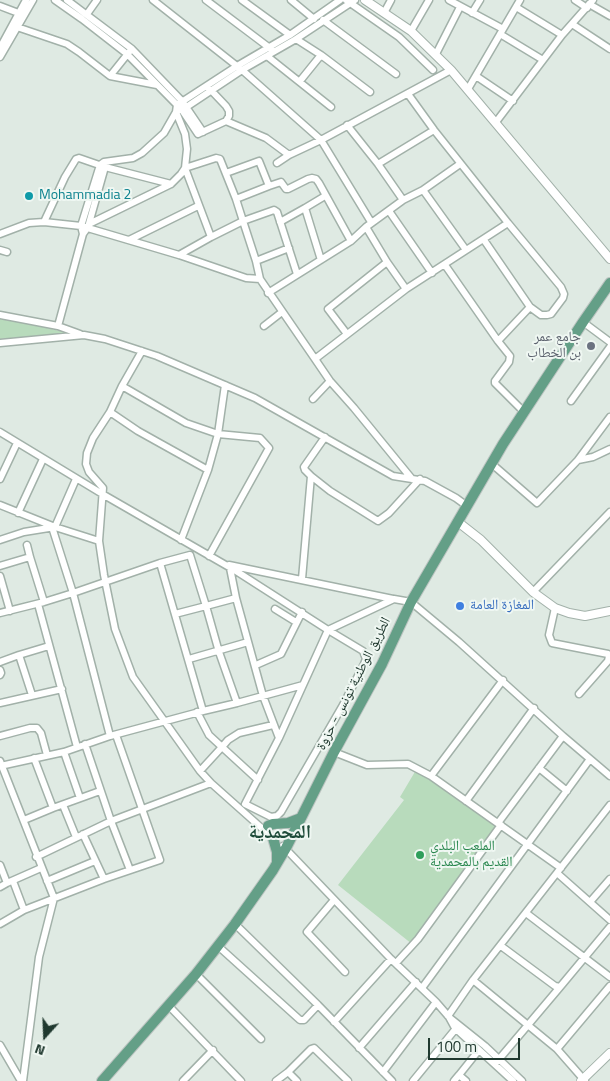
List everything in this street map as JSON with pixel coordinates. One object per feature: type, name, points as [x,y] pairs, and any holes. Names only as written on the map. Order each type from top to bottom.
[{"type":"main road","name":"الطريق الوطنية تونس - حزوة","points":[[102,1081],[196,974],[260,890],[286,848],[334,752],[357,712],[411,602],[524,412],[610,283]]},
{"type":"main road","points":[[264,827],[288,823],[301,818]]},
{"type":"main road","points":[[273,838],[277,852],[277,863]]},
{"type":"street","points":[[0,57],[10,34],[17,27],[26,0]]},
{"type":"street","points":[[0,48],[33,0]]},
{"type":"street","points":[[55,0],[130,51]]},
{"type":"street","points":[[66,0],[86,14],[130,51],[160,83],[197,133],[204,132],[226,121],[229,116],[229,111],[210,88]]},
{"type":"street","points":[[86,14],[97,0]]},
{"type":"street","points":[[153,0],[240,68],[321,140],[369,225],[387,262],[406,289]]},
{"type":"street","points":[[206,0],[271,50]]},
{"type":"street","points":[[242,0],[370,92]]},
{"type":"street","points":[[291,0],[314,19]]},
{"type":"street","points":[[293,37],[340,0]]},
{"type":"street","points":[[365,0],[411,31],[436,54],[468,88],[610,258]]},
{"type":"street","points":[[384,13],[391,0]]},
{"type":"street","points":[[411,31],[429,0]]},
{"type":"street","points":[[449,0],[501,31],[543,60]]},
{"type":"street","points":[[472,13],[480,0]]},
{"type":"street","points":[[468,88],[520,0]]},
{"type":"street","points":[[575,0],[590,4],[610,16]]},
{"type":"street","points":[[103,165],[133,158],[142,153],[164,133],[180,108],[240,68],[323,20],[351,1],[399,37],[433,70]]},
{"type":"street","points":[[496,122],[562,35],[590,4]]},
{"type":"street","points":[[0,6],[22,14]]},
{"type":"street","points":[[436,54],[460,7]]},
{"type":"street","points":[[516,7],[562,35]]},
{"type":"street","points":[[323,20],[396,74]]},
{"type":"street","points":[[572,24],[610,49]]},
{"type":"street","points":[[17,27],[67,44],[110,76],[160,83]]},
{"type":"street","points":[[0,30],[10,34]]},
{"type":"street","points":[[240,68],[267,56],[271,50]]},
{"type":"street","points":[[110,76],[130,51]]},
{"type":"street","points":[[300,81],[321,55]]},
{"type":"street","points":[[267,56],[331,107]]},
{"type":"street","points":[[278,162],[289,154],[321,140],[451,70]]},
{"type":"street","points":[[476,76],[513,101]]},
{"type":"street","points":[[408,94],[460,164],[564,290],[563,298],[550,314],[541,315],[530,307],[484,240]]},
{"type":"street","points":[[180,108],[187,150],[186,168],[211,238]]},
{"type":"street","points":[[226,121],[266,138],[289,154]]},
{"type":"street","points":[[348,125],[403,200]]},
{"type":"street","points":[[378,164],[434,130]]},
{"type":"street","points":[[44,222],[65,177],[76,159],[79,158],[171,184]]},
{"type":"street","points":[[86,225],[171,184],[186,168],[219,158],[236,199],[260,279],[268,293],[330,382],[416,479]]},
{"type":"street","points":[[226,173],[258,162],[269,186]]},
{"type":"street","points":[[268,293],[351,240],[403,200],[423,190],[460,164]]},
{"type":"street","points":[[58,326],[103,165]]},
{"type":"street","points":[[236,199],[282,182],[286,189],[288,189],[312,178],[319,183],[351,240]]},
{"type":"street","points":[[423,190],[466,250]]},
{"type":"street","points":[[280,222],[325,196]]},
{"type":"street","points":[[129,240],[198,206]]},
{"type":"street","points":[[305,208],[321,260]]},
{"type":"street","points":[[179,255],[243,221],[274,210],[277,212],[297,274]]},
{"type":"street","points":[[389,211],[432,274]]},
{"type":"street","points":[[0,234],[18,226],[44,222],[86,225],[246,278],[260,279]]},
{"type":"street","points":[[315,359],[406,289],[432,274],[508,223]]},
{"type":"street","points":[[256,261],[289,248]]},
{"type":"street","points":[[0,250],[7,252]]},
{"type":"street","points":[[347,334],[328,309],[387,262]]},
{"type":"street","points":[[445,265],[510,356],[509,362],[495,383],[524,412]]},
{"type":"street","points":[[498,341],[530,307]]},
{"type":"street","points":[[264,326],[282,312]]},
{"type":"street","points":[[0,315],[58,326],[157,356],[255,398],[393,476],[416,479],[456,498],[467,506]]},
{"type":"street","points":[[583,322],[610,342]]},
{"type":"street","points":[[0,343],[84,335]]},
{"type":"street","points":[[571,401],[610,347]]},
{"type":"street","points":[[142,351],[110,412],[93,438],[87,454],[86,464],[89,472],[104,488],[99,541],[105,582],[115,629],[133,677],[200,772],[211,783],[243,807],[273,838],[286,848],[334,900],[436,1002],[479,1050],[497,1061],[513,1081]]},
{"type":"street","points":[[313,399],[330,382]]},
{"type":"street","points":[[122,386],[186,423],[218,434],[260,438],[269,448],[209,556]]},
{"type":"street","points":[[181,540],[208,470],[218,434],[225,386]]},
{"type":"street","points":[[110,412],[138,431],[208,470]]},
{"type":"street","points":[[492,464],[537,503],[578,460],[610,417]]},
{"type":"street","points":[[0,432],[76,479],[230,568],[363,651],[366,658],[343,705],[278,816],[271,817],[243,807]]},
{"type":"street","points":[[325,437],[306,462],[305,470],[330,491],[378,521],[389,513],[416,479]]},
{"type":"street","points":[[0,478],[17,443]]},
{"type":"street","points":[[578,460],[609,451]]},
{"type":"street","points":[[18,513],[43,459]]},
{"type":"street","points":[[302,579],[311,476]]},
{"type":"street","points":[[0,924],[24,910],[54,898],[160,860],[113,735],[54,527],[76,479]]},
{"type":"street","points":[[0,505],[54,527],[99,541]]},
{"type":"street","points":[[533,592],[610,512]]},
{"type":"street","points":[[458,522],[481,540],[533,592],[555,608],[585,616],[610,611]]},
{"type":"street","points":[[0,540],[24,532],[54,527]]},
{"type":"street","points":[[27,545],[49,646],[77,747]]},
{"type":"street","points":[[0,614],[41,603],[200,551]]},
{"type":"street","points":[[190,555],[219,652],[237,703]]},
{"type":"street","points":[[0,566],[30,557]]},
{"type":"street","points":[[160,563],[189,660],[200,712],[208,734],[258,780]]},
{"type":"street","points":[[223,564],[411,602],[503,680],[610,776]]},
{"type":"street","points":[[230,568],[236,598],[263,696],[278,738]]},
{"type":"street","points":[[0,576],[10,611]]},
{"type":"street","points":[[175,614],[236,598]]},
{"type":"street","points":[[243,807],[258,780],[328,630],[394,599]]},
{"type":"street","points":[[555,608],[549,634],[552,643],[608,654],[609,656],[608,661],[579,694]]},
{"type":"street","points":[[275,609],[296,622]]},
{"type":"street","points":[[256,666],[281,654],[302,612]]},
{"type":"street","points":[[189,660],[248,642]]},
{"type":"street","points":[[0,662],[49,646]]},
{"type":"street","points":[[19,655],[32,696]]},
{"type":"street","points":[[0,670],[2,673],[0,675]]},
{"type":"street","points":[[431,776],[503,680]]},
{"type":"street","points":[[22,1081],[39,958],[54,898],[0,764],[64,752],[113,735],[303,685]]},
{"type":"street","points":[[0,703],[62,689]]},
{"type":"street","points":[[343,705],[357,712]]},
{"type":"street","points":[[466,801],[534,708]]},
{"type":"street","points":[[200,772],[228,740],[239,733],[273,725]]},
{"type":"street","points":[[0,736],[37,728],[41,733],[46,755]]},
{"type":"street","points":[[334,1022],[418,938],[539,768],[564,736]]},
{"type":"street","points":[[85,744],[100,791],[130,870]]},
{"type":"street","points":[[64,752],[80,798]]},
{"type":"street","points":[[334,752],[367,765],[408,764],[431,776],[528,845],[559,870],[610,920]]},
{"type":"street","points":[[34,758],[53,808]]},
{"type":"street","points":[[422,988],[590,759]]},
{"type":"street","points":[[539,768],[567,791]]},
{"type":"street","points":[[36,857],[111,821],[211,783]]},
{"type":"street","points":[[24,820],[100,791]]},
{"type":"street","points":[[448,1017],[473,980],[610,804]]},
{"type":"street","points":[[63,805],[76,837]]},
{"type":"street","points":[[264,827],[281,827],[294,831]]},
{"type":"street","points":[[83,834],[104,879]]},
{"type":"street","points":[[47,881],[95,861]]},
{"type":"street","points":[[0,865],[24,910]]},
{"type":"street","points":[[0,887],[41,868]]},
{"type":"street","points":[[590,902],[610,879]]},
{"type":"street","points":[[334,900],[307,932],[345,972]]},
{"type":"street","points":[[526,913],[610,977]]},
{"type":"street","points":[[235,924],[392,1081]]},
{"type":"street","points":[[497,1061],[610,928]]},
{"type":"street","points":[[218,946],[300,1020],[304,1020],[318,1005]]},
{"type":"street","points":[[501,946],[555,986],[560,987]]},
{"type":"street","points":[[196,974],[261,1039]]},
{"type":"street","points":[[473,980],[557,1050],[583,1080],[610,1053]]},
{"type":"street","points":[[359,1048],[416,982]]},
{"type":"street","points":[[557,1050],[610,986]]},
{"type":"street","points":[[383,1072],[436,1002]]},
{"type":"street","points":[[169,1006],[241,1081]]},
{"type":"street","points":[[457,1026],[522,1081]]},
{"type":"street","points":[[413,1081],[457,1026]]},
{"type":"street","points":[[0,1045],[22,1081]]},
{"type":"street","points":[[276,1081],[288,1072],[311,1048],[314,1048],[348,1081]]},
{"type":"street","points":[[183,1081],[213,1050]]},
{"type":"street","points":[[454,1081],[479,1050]]},
{"type":"street","points":[[288,1072],[297,1081]]},
{"type":"street","points":[[459,1075],[466,1081]]},
{"type":"green space","points":[[0,319],[30,324],[68,333],[0,339]]},
{"type":"green space","name":"الملعب البلدي القديم بالمحمدية","points":[[416,770],[500,825],[412,944],[338,885],[404,800],[400,797]]},
{"type":"place","name":"Mohammadia 2","points":[[29,196]]},
{"type":"place","name":"جامع عمر بن الخطاب","points":[[591,346]]},
{"type":"place","name":"المغازة العامة","points":[[460,606]]},
{"type":"place","name":"الملعب البلدي القديم بالمحمدية","points":[[420,855]]},
{"type":"district","name":"المحمدية","points":[[280,833]]}]
